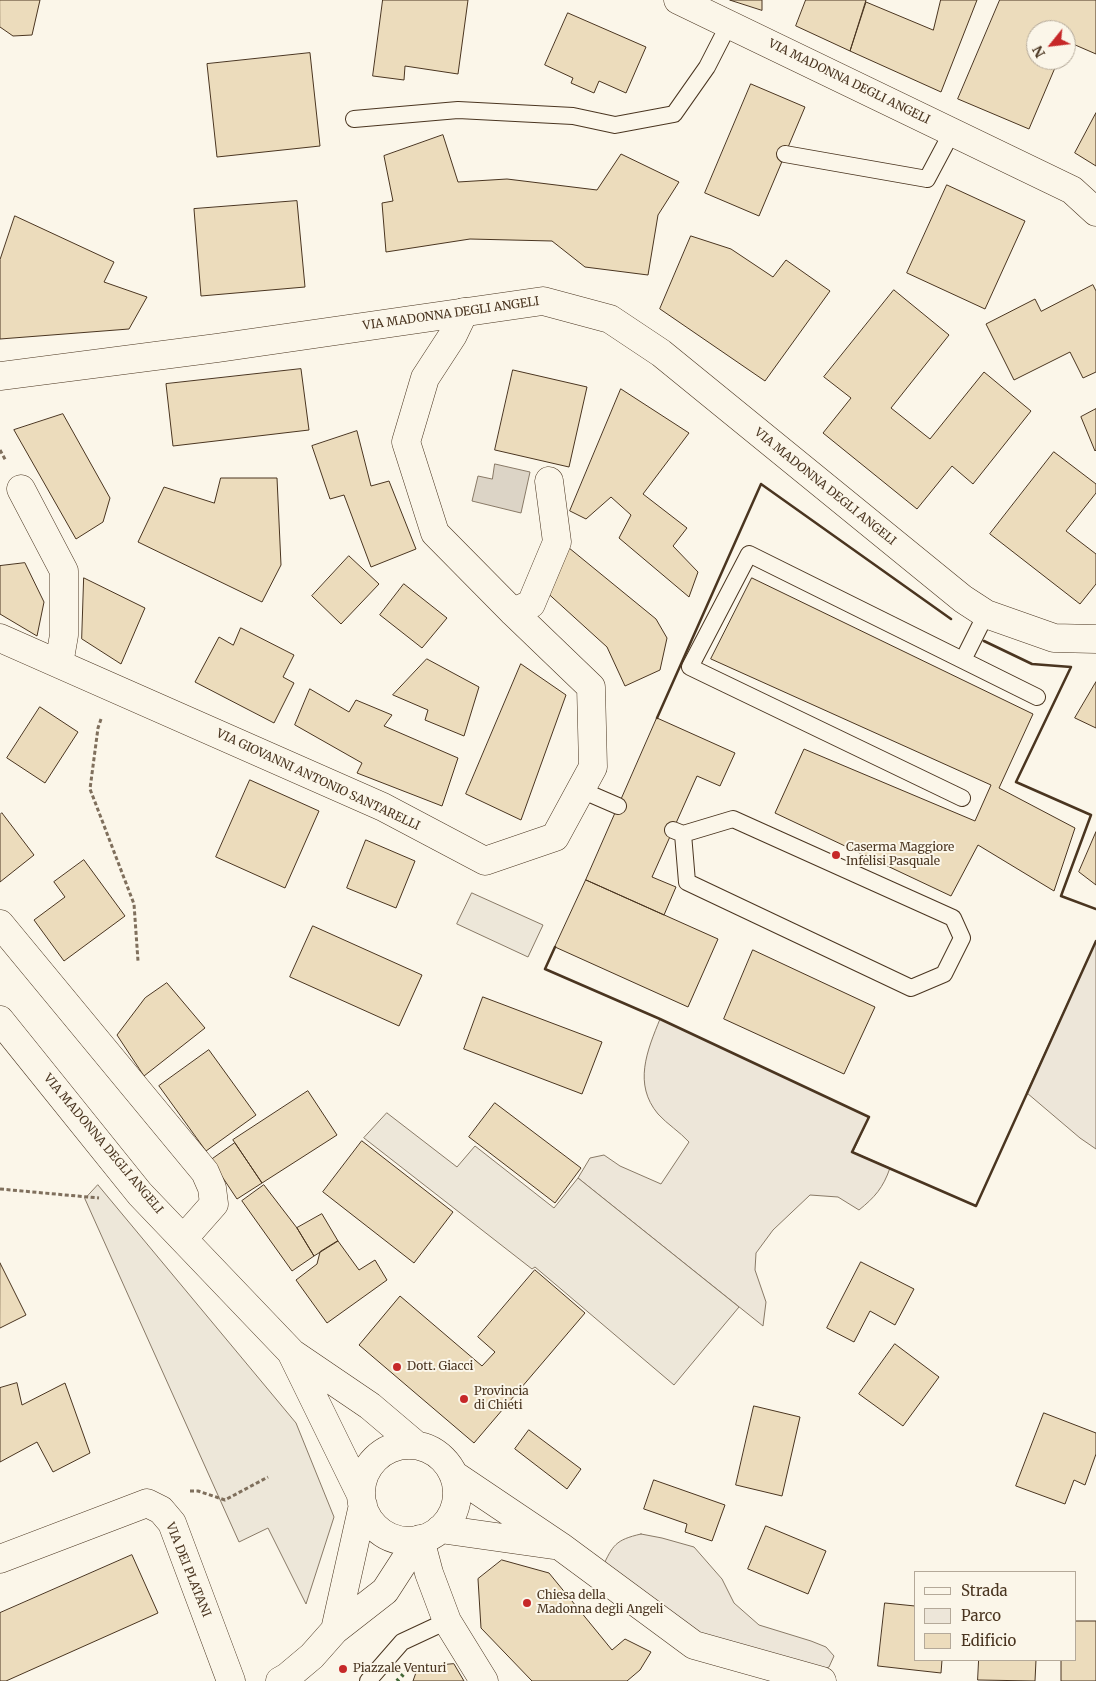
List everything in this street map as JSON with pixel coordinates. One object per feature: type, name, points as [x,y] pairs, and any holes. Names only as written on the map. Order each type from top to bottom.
[{"type":"street","name":"VIA MADONNA DEGLI ANGELI","points":[[678,0],[1072,190],[1096,212]]},
{"type":"street","name":"VIA MADONNA DEGLI ANGELI","points":[[0,376],[207,349],[542,301],[610,319],[661,353],[963,599],[986,614],[1054,638],[1096,638]]},
{"type":"street","name":"VIA GIOVANNI ANTONIO SANTARELLI","points":[[0,638],[383,807],[485,861],[556,837],[593,767],[591,687],[435,533],[406,442],[425,378],[453,335],[464,312]]},
{"type":"street","points":[[513,612],[531,604],[557,542],[549,481]]},
{"type":"street","points":[[21,489],[64,571],[64,636],[59,664]]},
{"type":"street","points":[[0,924],[205,1172],[212,1188],[214,1204],[184,1238]]},
{"type":"street","name":"VIA MADONNA DEGLI ANGELI","points":[[0,1020],[140,1194],[292,1353]]},
{"type":"street","points":[[292,1353],[370,1406],[416,1445]]},
{"type":"street","points":[[292,1353],[362,1500],[368,1517],[386,1535],[407,1540],[426,1536],[560,1546]]},
{"type":"street","points":[[280,1681],[287,1678],[312,1656],[335,1630],[385,1591],[426,1536],[452,1513],[456,1499],[456,1484],[453,1474],[441,1457],[428,1449],[416,1445],[401,1445],[391,1448],[375,1459],[367,1469],[363,1480],[362,1500],[335,1630]]},
{"type":"street","points":[[453,1474],[560,1546],[694,1645],[822,1681]]},
{"type":"street","name":"VIA DEI PLATANI","points":[[0,1559],[147,1503],[161,1510],[172,1523],[231,1681]]},
{"type":"street","points":[[426,1536],[429,1573],[447,1621],[484,1681]]},
{"type":"lane","points":[[354,119],[458,110],[573,116],[615,125],[674,114],[708,67],[729,24]]},
{"type":"lane","points":[[785,154],[927,179],[952,132]]},
{"type":"lane","points":[[962,798],[690,667],[749,554],[1037,697]]},
{"type":"lane","points":[[963,660],[986,614]]},
{"type":"lane","points":[[581,790],[618,806]]},
{"type":"lane","points":[[732,819],[953,918],[962,938],[944,974],[911,988],[687,882],[678,832],[732,819]]},
{"type":"lane","points":[[368,1681],[402,1642],[447,1621]]},
{"type":"path","points":[[112,687],[98,728],[90,789],[134,904],[138,961]]},
{"type":"path","points":[[0,1189],[99,1198]]},
{"type":"path","points":[[225,1500],[268,1477]]},
{"type":"green space","points":[[1096,941],[1096,1149],[1080,1138],[1027,1093]]},
{"type":"green space","points":[[660,1019],[869,1117],[853,1152],[890,1168],[878,1192],[859,1210],[838,1197],[810,1195],[773,1230],[756,1253],[755,1270],[766,1302],[763,1326],[578,1178],[590,1158],[604,1155],[620,1166],[661,1184],[689,1142],[658,1114],[650,1103],[646,1091],[644,1079],[647,1055]]},
{"type":"green space","points":[[641,1534],[694,1547],[722,1579],[734,1603],[759,1625],[826,1647],[834,1656],[829,1667],[818,1672],[708,1640],[602,1568],[612,1549],[620,1541]]},
{"type":"shaded area","points":[[495,464],[530,472],[521,513],[472,501],[478,476],[492,479]]},
{"type":"shaded area","points":[[472,893],[543,925],[528,957],[457,924]]},
{"type":"shaded area","points":[[387,1113],[457,1167],[475,1146],[554,1208],[578,1178],[739,1307],[674,1385],[535,1267],[532,1269],[364,1138]]},
{"type":"shaded area","points":[[98,1185],[296,1423],[334,1517],[306,1604],[268,1528],[239,1542],[85,1199]]},
{"type":"building","points":[[0,0],[40,0],[32,35],[13,36],[0,27]]},
{"type":"building","points":[[383,0],[468,0],[458,74],[405,66],[404,80],[373,76]]},
{"type":"building","points":[[730,0],[762,0],[762,10]]},
{"type":"building","points":[[806,0],[866,0],[850,51],[796,26]]},
{"type":"building","points":[[941,0],[977,0],[941,92],[850,51],[866,2],[933,30]]},
{"type":"building","points":[[1000,0],[1096,0],[1096,54],[1076,45],[1076,20],[1026,20],[1026,70],[1054,70],[1029,129],[958,99]]},
{"type":"building","points":[[568,13],[646,47],[626,93],[599,81],[594,93],[571,83],[573,78],[545,65]]},
{"type":"building","points":[[310,53],[320,146],[217,157],[207,64]]},
{"type":"building","points":[[751,84],[805,107],[759,216],[705,193]]},
{"type":"building","points":[[1096,113],[1096,166],[1075,153]]},
{"type":"building","points":[[443,135],[458,182],[507,179],[597,190],[621,154],[679,182],[658,215],[648,275],[585,267],[552,241],[470,239],[386,252],[382,203],[393,201],[384,156]]},
{"type":"building","points":[[947,185],[1025,221],[985,309],[907,273]]},
{"type":"building","points":[[297,201],[305,287],[201,296],[194,209]]},
{"type":"building","points":[[15,216],[114,262],[104,282],[147,297],[129,329],[0,339],[0,260]]},
{"type":"building","points":[[691,236],[731,249],[773,277],[786,260],[830,291],[765,381],[660,309]]},
{"type":"building","points":[[1093,285],[1096,291],[1096,372],[1083,378],[1070,352],[1014,380],[986,324],[1035,299],[1041,311]]},
{"type":"building","points":[[894,290],[949,335],[891,408],[930,439],[984,372],[1031,411],[973,484],[952,466],[917,509],[823,433],[851,398],[824,377]]},
{"type":"building","points":[[301,369],[309,430],[173,446],[166,384]]},
{"type":"building","points":[[513,370],[587,387],[569,467],[495,450]]},
{"type":"building","points":[[621,389],[689,433],[643,494],[687,528],[673,546],[698,572],[689,597],[619,538],[631,515],[611,497],[586,519],[570,511]]},
{"type":"building","points":[[1096,409],[1096,450],[1095,451],[1081,417]]},
{"type":"building","points":[[63,414],[110,498],[103,522],[76,539],[14,430]]},
{"type":"building","points":[[357,431],[371,486],[389,481],[416,549],[371,567],[344,495],[330,499],[312,446]]},
{"type":"building","points":[[1054,452],[1096,484],[1096,493],[1066,531],[1096,554],[1096,584],[1080,604],[990,534]]},
{"type":"building","points":[[221,478],[277,478],[281,565],[262,602],[138,542],[164,487],[214,503]]},
{"type":"building","points":[[563,543],[656,619],[667,638],[660,670],[625,686],[607,647],[542,588]]},
{"type":"building","points":[[349,556],[379,584],[341,624],[312,596]]},
{"type":"building","points":[[25,563],[44,602],[37,636],[0,614],[0,566]]},
{"type":"building","points":[[84,578],[145,608],[121,664],[82,639]]},
{"type":"building","points":[[752,578],[1033,714],[999,788],[1075,828],[1054,891],[978,845],[951,896],[775,813],[804,749],[975,821],[991,785],[711,659]]},
{"type":"building","points":[[404,584],[447,618],[422,648],[380,615]]},
{"type":"building","points":[[241,628],[294,655],[283,677],[294,683],[274,723],[195,682],[219,637],[233,645]]},
{"type":"building","points":[[427,659],[479,687],[464,736],[425,720],[428,710],[393,695]]},
{"type":"building","points":[[521,664],[566,695],[521,820],[466,794]]},
{"type":"building","points":[[1096,682],[1096,728],[1075,718]]},
{"type":"building","points":[[310,689],[349,712],[356,700],[392,715],[384,726],[458,758],[442,806],[357,773],[362,763],[295,725]]},
{"type":"building","points":[[40,707],[78,732],[45,783],[7,758]]},
{"type":"building","points":[[657,718],[735,753],[720,786],[697,776],[652,877],[676,887],[664,915],[586,880]]},
{"type":"building","points":[[250,780],[319,811],[285,888],[216,857]]},
{"type":"building","points":[[2,813],[34,855],[0,882],[0,815]]},
{"type":"building","points":[[1096,832],[1096,885],[1079,872]]},
{"type":"building","points":[[366,840],[415,861],[396,908],[347,888]]},
{"type":"building","points":[[84,860],[125,916],[64,961],[34,920],[65,897],[54,882]]},
{"type":"building","points":[[586,880],[718,939],[688,1007],[555,947]]},
{"type":"building","points":[[313,926],[422,975],[399,1026],[290,977]]},
{"type":"building","points":[[753,950],[875,1007],[844,1074],[724,1019]]},
{"type":"building","points":[[167,983],[205,1028],[144,1076],[117,1035],[145,998]]},
{"type":"building","points":[[483,997],[602,1042],[582,1094],[464,1049]]},
{"type":"building","points":[[209,1050],[256,1115],[206,1151],[159,1086]]},
{"type":"building","points":[[308,1091],[337,1135],[262,1183],[233,1140]]},
{"type":"building","points":[[495,1103],[581,1168],[555,1203],[469,1137]]},
{"type":"building","points":[[362,1141],[453,1212],[414,1263],[323,1192]]},
{"type":"building","points":[[235,1143],[262,1183],[237,1199],[211,1160]]},
{"type":"building","points":[[264,1185],[297,1228],[314,1256],[292,1271],[242,1201]]},
{"type":"building","points":[[322,1214],[338,1241],[314,1256],[297,1228]]},
{"type":"building","points":[[338,1241],[359,1270],[375,1260],[387,1280],[327,1323],[296,1280],[317,1264],[320,1252]]},
{"type":"building","points":[[861,1262],[914,1289],[895,1325],[870,1311],[854,1342],[827,1328]]},
{"type":"building","points":[[0,1263],[26,1315],[0,1328]]},
{"type":"building","points":[[535,1270],[585,1313],[474,1443],[359,1345],[400,1296],[482,1366],[495,1352],[478,1337]]},
{"type":"building","points":[[895,1344],[939,1377],[903,1426],[859,1394]]},
{"type":"building","points":[[17,1383],[22,1405],[65,1383],[90,1453],[53,1472],[37,1442],[0,1462],[0,1388]]},
{"type":"building","points":[[754,1406],[800,1417],[782,1496],[736,1485]]},
{"type":"building","points":[[1044,1413],[1096,1433],[1096,1454],[1085,1485],[1074,1480],[1065,1504],[1016,1486]]},
{"type":"building","points":[[529,1430],[581,1469],[567,1489],[515,1449]]},
{"type":"building","points":[[654,1480],[725,1505],[712,1541],[685,1532],[687,1524],[644,1509]]},
{"type":"building","points":[[766,1526],[826,1551],[808,1594],[748,1569]]},
{"type":"building","points":[[132,1555],[158,1613],[6,1681],[0,1681],[0,1613]]},
{"type":"building","name":"Chiesa della Madonna degli Angeli","points":[[502,1560],[549,1573],[612,1650],[625,1639],[651,1652],[640,1670],[627,1681],[532,1681],[481,1628],[478,1579]]},
{"type":"building","points":[[885,1603],[914,1606],[914,1661],[942,1661],[941,1673],[878,1666]]},
{"type":"building","points":[[1076,1621],[1096,1621],[1096,1681],[1061,1681],[1061,1661],[1076,1661]]},
{"type":"building","points":[[979,1661],[1036,1661],[1035,1681],[978,1680]]},
{"type":"building","points":[[454,1664],[464,1681],[413,1681],[418,1667]]},
{"type":"hedge","points":[[397,1681],[412,1665]]},
{"type":"wall","points":[[657,718],[761,484],[951,619]]},
{"type":"wall","points":[[984,641],[1032,664],[1071,667],[1016,782],[1091,815],[1061,896],[1096,909]]},
{"type":"wall","points":[[555,947],[545,969],[660,1019],[869,1117],[852,1152],[976,1206],[1096,941]]},
{"type":"place","name":"Caserma Maggiore Infelisi Pasquale","points":[[836,855]]},
{"type":"place","name":"Dott. Giacci","points":[[397,1367]]},
{"type":"place","name":"Provincia di Chieti","points":[[464,1399]]},
{"type":"place","name":"Chiesa della Madonna degli Angeli","points":[[527,1603]]},
{"type":"place","name":"Piazzale Venturi","points":[[343,1669]]}]
